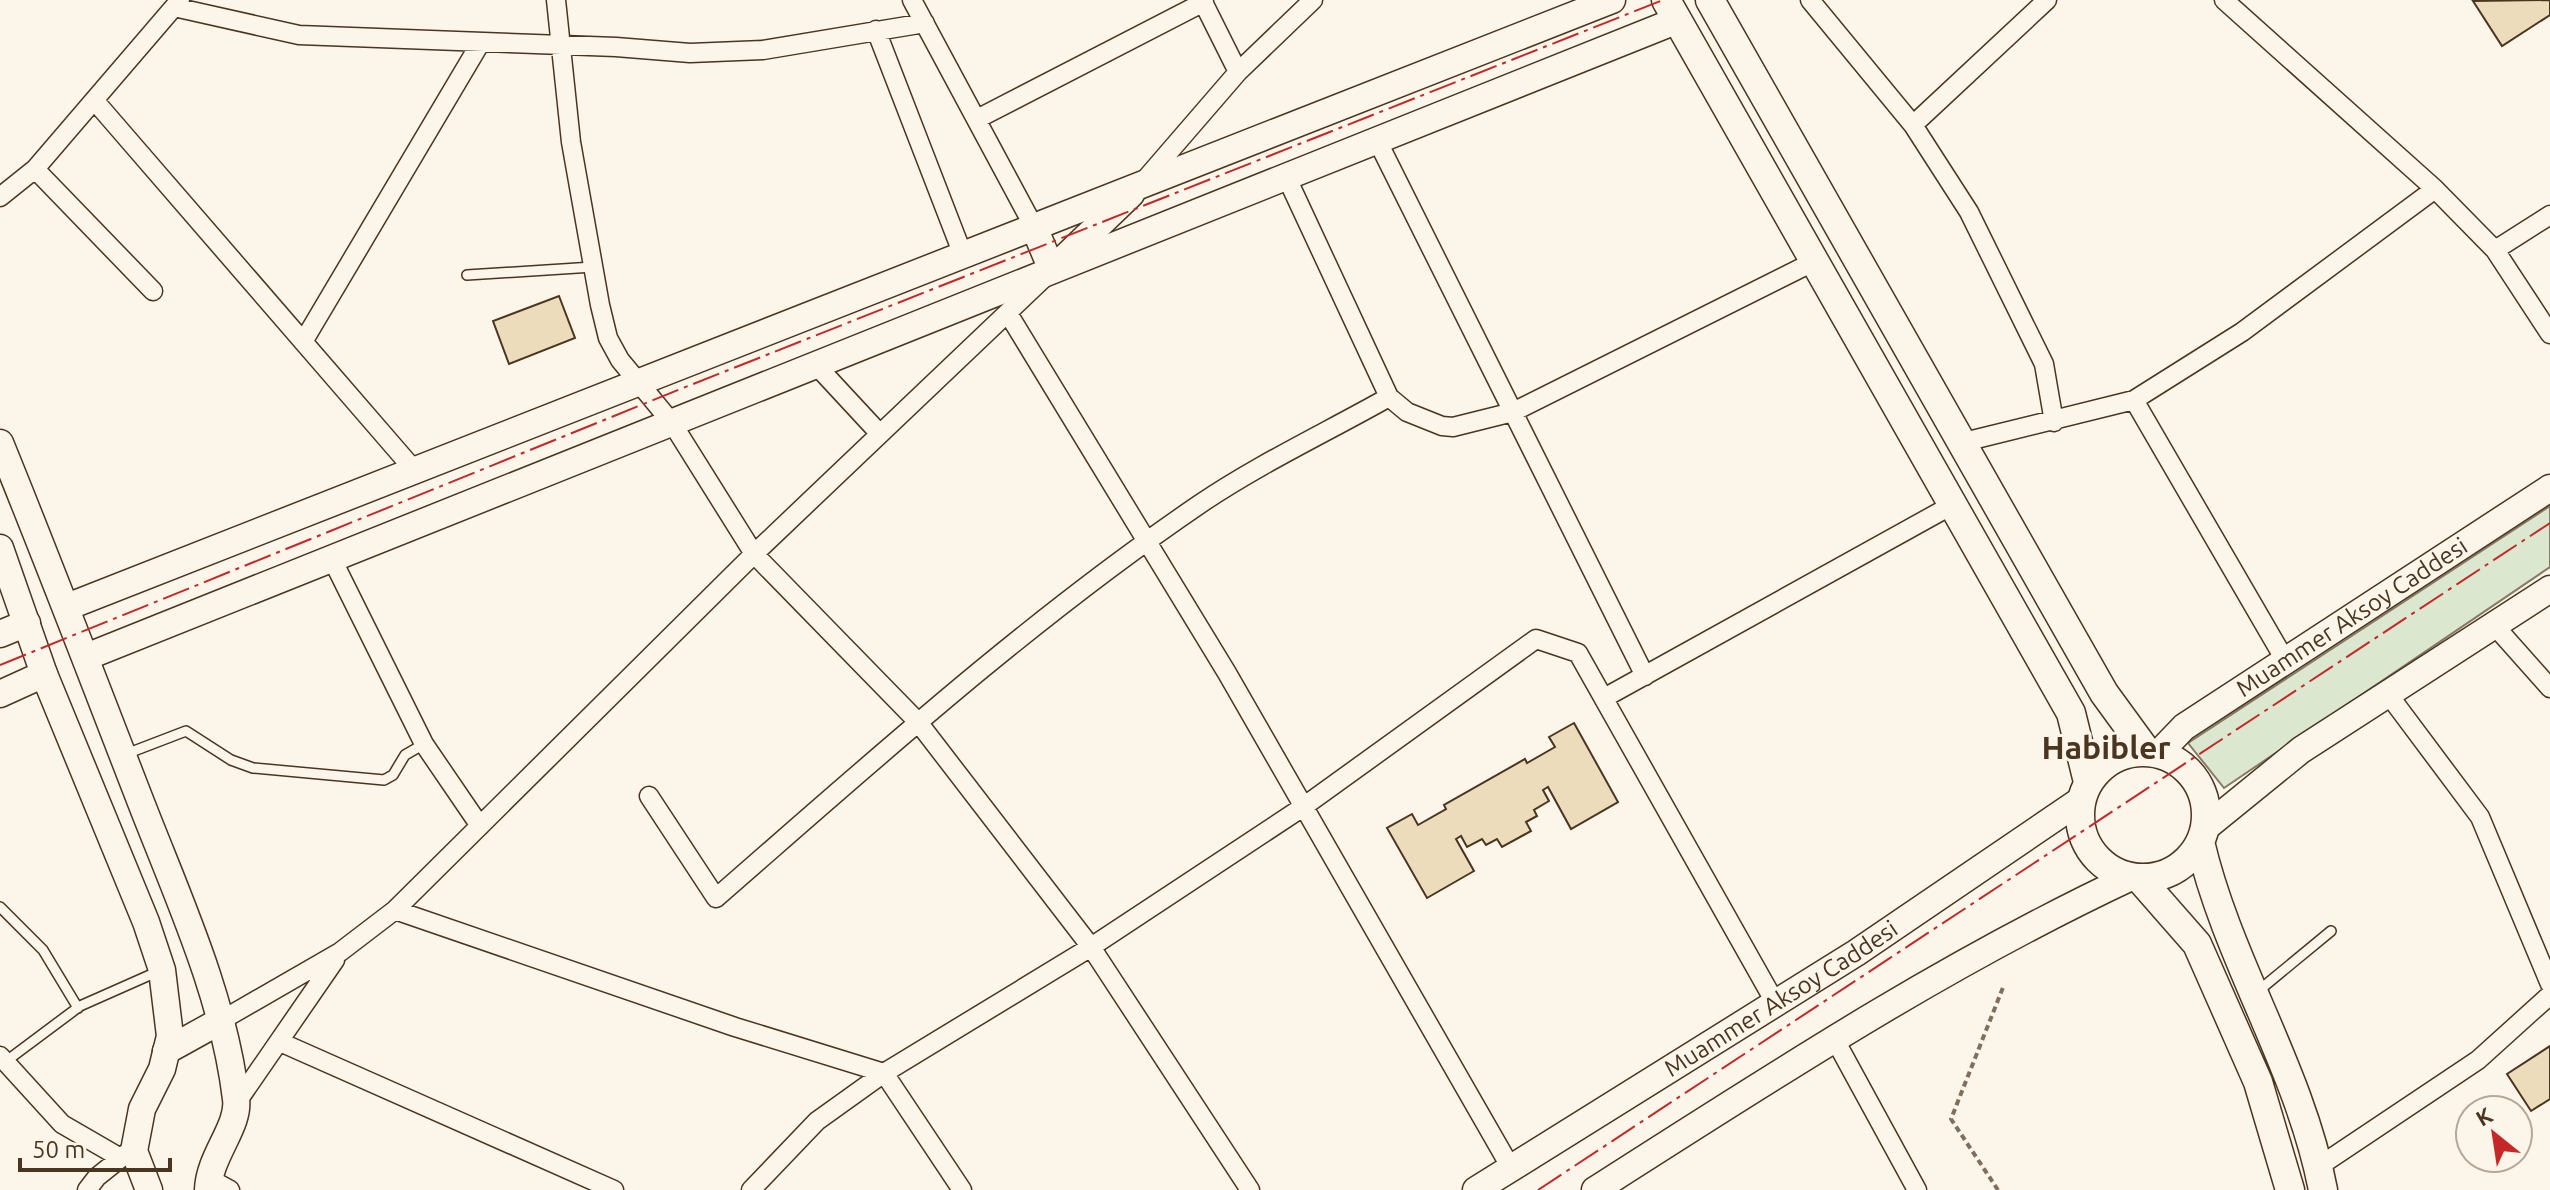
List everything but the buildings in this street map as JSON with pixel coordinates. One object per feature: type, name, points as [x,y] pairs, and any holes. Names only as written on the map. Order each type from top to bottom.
[{"type":"main road","points":[[1715,1],[2104,693],[2153,753]]},
{"type":"main road","points":[[1672,10],[2071,713],[2084,791],[2079,819],[2092,854],[2105,867],[2136,878],[2159,877],[2176,869],[2202,835]]},
{"type":"main road","points":[[2084,791],[2113,759],[2153,753],[2176,761],[2198,783],[2204,797],[2202,835],[2212,892],[2254,994],[2320,1178]]},
{"type":"main road","points":[[2136,878],[2197,944],[2258,1082],[2290,1190]]},
{"type":"street","points":[[556,0],[571,142],[593,267],[608,338],[620,360],[672,423],[754,554],[918,722],[1091,947],[1250,1190]]},
{"type":"street","points":[[912,0],[1034,227],[1052,270]]},
{"type":"street","points":[[166,1051],[340,952],[395,910],[754,554],[1009,315],[1139,186],[1238,72],[1313,0]]},
{"type":"street","points":[[67,607],[1612,0]]},
{"type":"street","points":[[1810,0],[1913,125],[1969,212],[2044,364],[2054,422]]},
{"type":"street","points":[[1913,125],[2047,0]]},
{"type":"street","points":[[2224,0],[2435,189],[2495,250],[2550,334]]},
{"type":"street","points":[[977,119],[1203,1],[1238,72]]},
{"type":"street","points":[[0,197],[35,169],[177,3],[299,35],[690,53],[763,50],[925,23]]},
{"type":"street","points":[[86,657],[1377,140],[1672,10]]},
{"type":"street","points":[[876,30],[963,255]]},
{"type":"street","points":[[303,342],[481,42]]},
{"type":"street","points":[[94,100],[415,471]]},
{"type":"street","points":[[1377,140],[1645,676]]},
{"type":"street","points":[[35,169],[153,291]]},
{"type":"street","points":[[1286,176],[1389,397],[1419,419],[1442,426],[1453,427],[1513,412],[1815,261]]},
{"type":"street","points":[[1964,442],[2134,400],[2242,332],[2435,189]]},
{"type":"street","points":[[2495,250],[2550,215]]},
{"type":"street","points":[[1009,315],[1150,541],[1511,1168]]},
{"type":"street","points":[[816,365],[880,434]]},
{"type":"street","points":[[649,796],[716,898],[918,722],[1201,503],[1389,397]]},
{"type":"street","points":[[2134,400],[2285,660]]},
{"type":"street","points":[[0,443],[67,607],[194,938],[222,1020],[237,1102]]},
{"type":"street","name":"Muammer Aksoy Caddesi","points":[[2153,753],[2184,727],[2550,488]]},
{"type":"street","points":[[1604,698],[1954,504]]},
{"type":"street","points":[[0,548],[44,674],[146,922],[162,970],[170,1036],[166,1051],[126,1154],[87,1190]]},
{"type":"street","points":[[332,559],[424,744],[480,826]]},
{"type":"street","points":[[2202,835],[2301,750],[2550,589]]},
{"type":"street","points":[[0,634],[27,623]]},
{"type":"street","points":[[2494,625],[2550,688]]},
{"type":"street","points":[[751,1190],[817,1121],[884,1073],[1091,947],[1303,807],[1536,639],[1578,653],[1776,1004]]},
{"type":"street","points":[[0,694],[44,674]]},
{"type":"street","points":[[2388,694],[2480,817],[2550,984]]},
{"type":"street","name":"Muammer Aksoy Caddesi","points":[[1476,1190],[1856,953],[2084,791]]},
{"type":"street","points":[[1601,1188],[1834,1038],[2013,935],[2136,878]]},
{"type":"street","points":[[395,910],[735,1027],[884,1073],[962,1190]]},
{"type":"street","points":[[208,1187],[237,1102],[340,952]]},
{"type":"street","points":[[2320,1178],[2478,1060],[2550,995]]},
{"type":"street","points":[[1834,1038],[1917,1190]]},
{"type":"street","points":[[280,1042],[614,1190]]},
{"type":"street","points":[[2,1062],[62,1124],[126,1154],[149,1190]]},
{"type":"lane","points":[[467,275],[593,267]]},
{"type":"lane","points":[[123,755],[186,731],[231,760],[253,768],[384,780],[393,775],[405,755],[424,744]]},
{"type":"lane","points":[[0,907],[43,950],[78,1008]]},
{"type":"lane","points":[[2254,994],[2331,931]]},
{"type":"lane","points":[[2,1062],[78,1008],[162,970]]},
{"type":"path","points":[[1998,1190],[1951,1119],[2004,985]]},
{"type":"green space","points":[[2550,506],[2550,567],[2224,788],[2188,743]]},
{"type":"power","points":[[0,665],[683,388],[1663,0]]},
{"type":"power","points":[[1538,1190],[2550,523]]},
{"type":"district","name":"Habibler","points":[[2106,748]]}]
